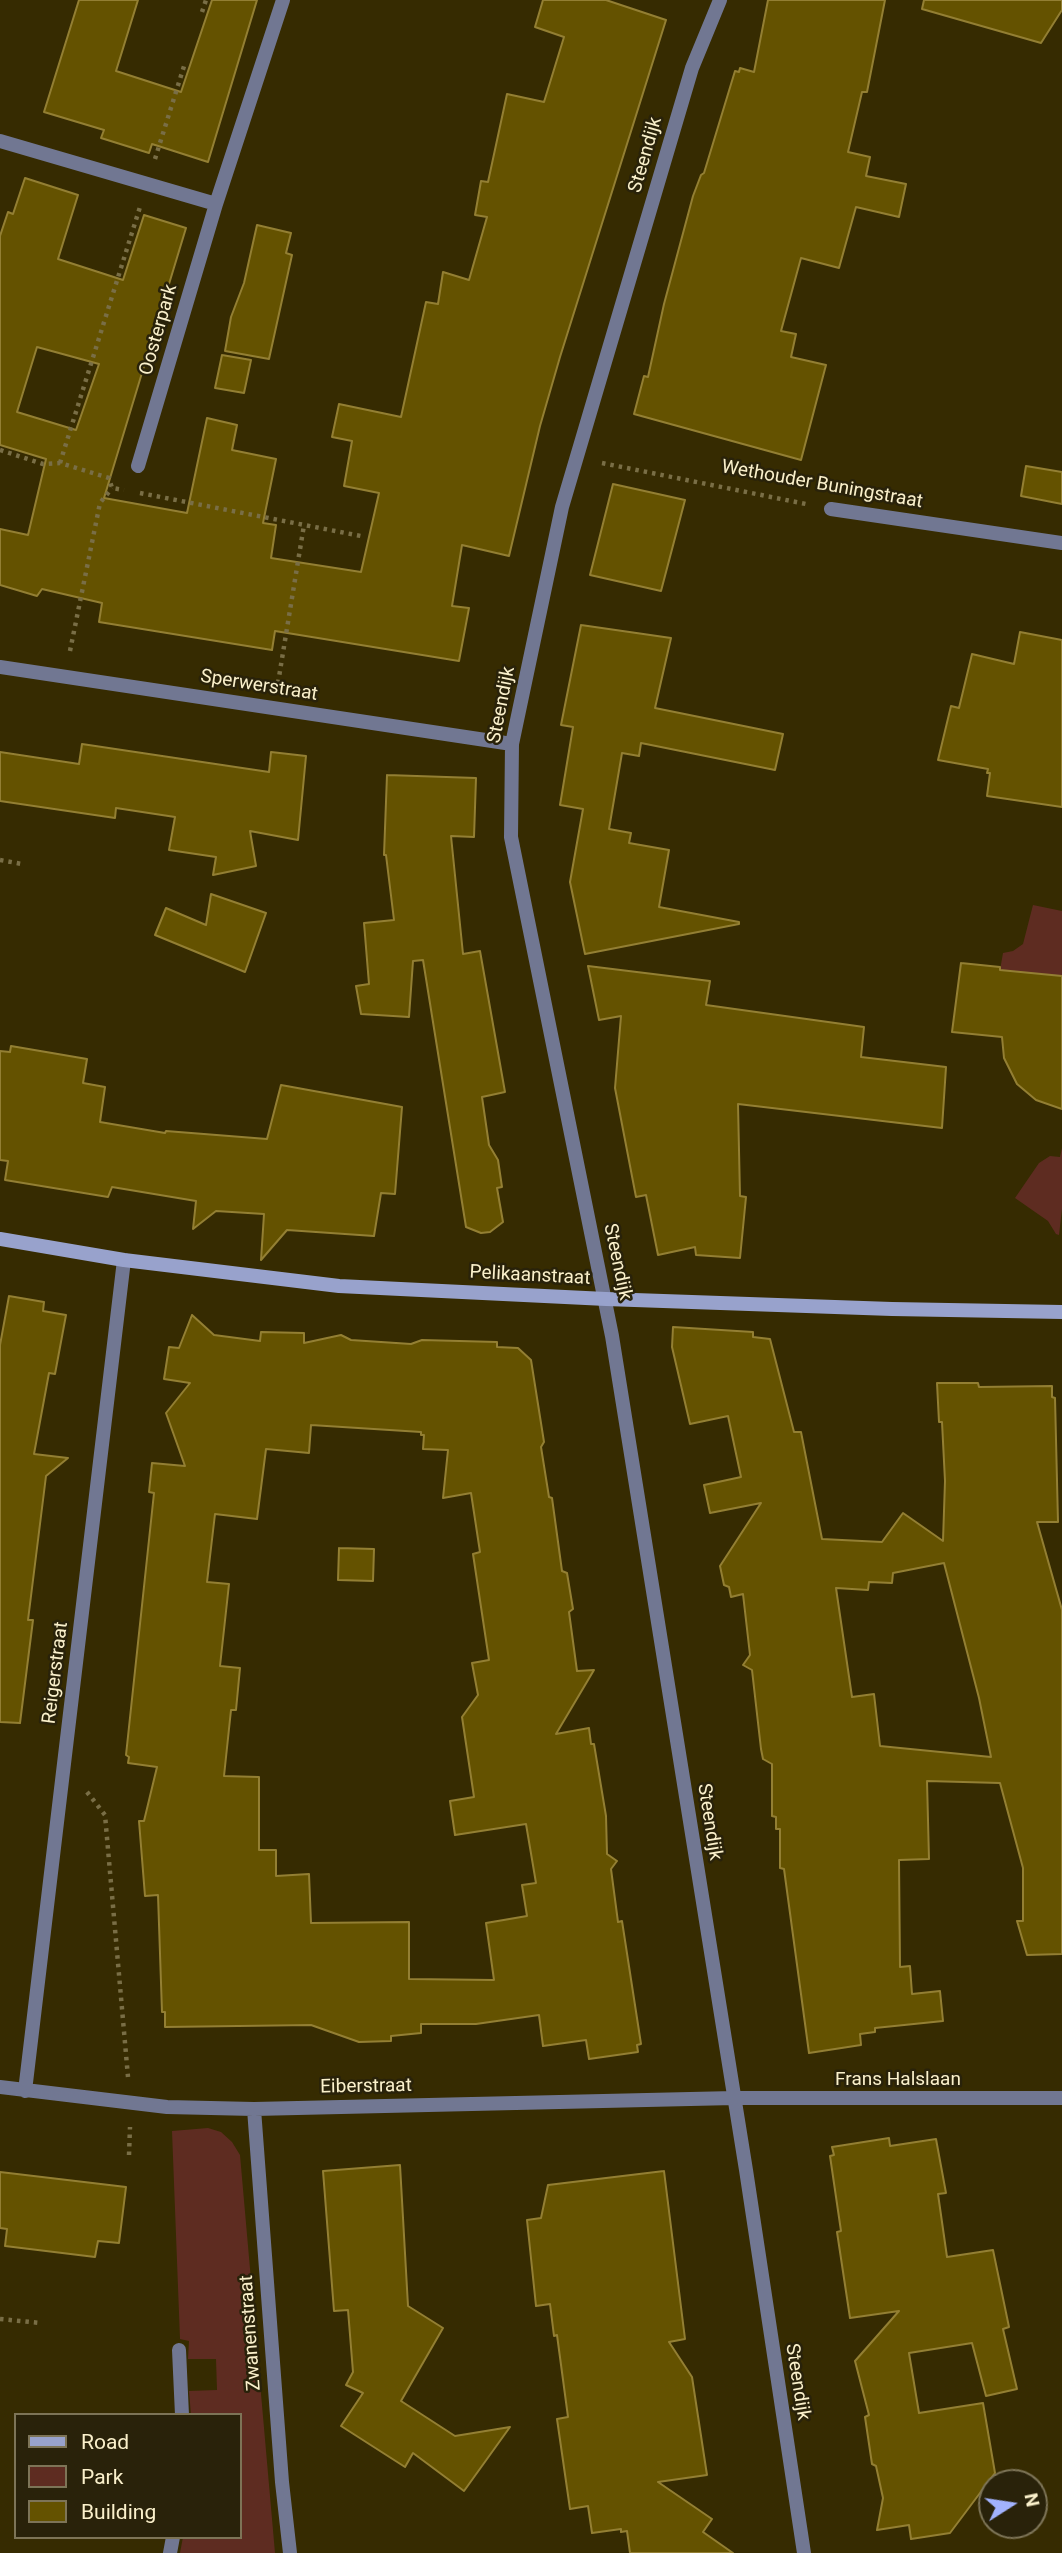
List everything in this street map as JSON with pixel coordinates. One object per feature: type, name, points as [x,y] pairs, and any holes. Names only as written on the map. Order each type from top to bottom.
[{"type":"street","name":"Oosterpark","points":[[138,466],[216,204],[283,0]]},
{"type":"street","name":"Steendijk","points":[[720,0],[692,68],[562,507],[512,744],[511,837],[606,1299],[804,2553]]},
{"type":"street","points":[[0,141],[216,204]]},
{"type":"street","name":"Wethouder Buningstraat","points":[[831,509],[1062,543]]},
{"type":"street","name":"Sperwerstraat","points":[[0,667],[512,744]]},
{"type":"street","name":"Pelikaanstraat","points":[[0,1239],[124,1260],[340,1286],[606,1299],[1062,1312]]},
{"type":"street","name":"Reigerstraat","points":[[25,2091],[124,1260]]},
{"type":"street","name":"Eiberstraat","points":[[0,2087],[166,2107],[254,2109],[734,2098]]},
{"type":"street","name":"Frans Halslaan","points":[[734,2098],[1062,2098]]},
{"type":"street","name":"Zwanenstraat","points":[[254,2109],[282,2482],[290,2553]]},
{"type":"street","points":[[179,2350],[182,2413]]},
{"type":"path","points":[[202,12],[206,0]]},
{"type":"path","points":[[60,463],[185,63]]},
{"type":"path","points":[[0,450],[43,464],[60,463],[109,478],[112,488]]},
{"type":"path","name":"Wethouder Buningstraat","points":[[577,458],[831,509]]},
{"type":"path","points":[[112,488],[361,536]]},
{"type":"path","points":[[65,676],[100,503],[112,488]]},
{"type":"path","points":[[274,708],[304,525]]},
{"type":"path","points":[[0,860],[22,864]]},
{"type":"path","points":[[62,1786],[88,1792],[105,1815],[130,2103],[129,2155]]},
{"type":"path","points":[[0,2319],[41,2323]]},
{"type":"green space","points":[[1033,905],[1062,911],[1062,976],[1000,970],[1003,953],[1013,951],[1023,944]]},
{"type":"green space","points":[[1062,1148],[1062,1209],[1059,1235],[1048,1221],[1015,1198],[1039,1163],[1050,1156],[1060,1157]]},
{"type":"green space","points":[[208,2128],[221,2132],[232,2142],[240,2155],[275,2553],[180,2553],[183,2539],[242,2539],[242,2413],[191,2413],[189,2391],[217,2390],[216,2359],[188,2359],[189,2341],[180,2339],[172,2131]]},
{"type":"building","points":[[79,0],[138,0],[116,71],[181,92],[212,0],[257,0],[208,162],[152,144],[149,153],[101,138],[104,130],[44,112]]},
{"type":"building","points":[[543,0],[606,0],[666,20],[560,357],[540,426],[509,556],[462,545],[452,606],[469,608],[459,661],[275,631],[272,650],[99,622],[102,603],[42,589],[37,596],[0,585],[0,529],[28,535],[46,459],[0,445],[0,236],[8,212],[13,214],[25,178],[78,195],[58,259],[123,280],[144,215],[186,228],[104,498],[187,513],[207,418],[237,425],[232,450],[276,459],[263,523],[276,525],[271,558],[361,572],[379,493],[344,486],[352,441],[332,437],[339,404],[401,417],[426,302],[438,304],[443,272],[469,280],[487,217],[475,215],[481,181],[488,182],[507,94],[544,102],[564,37],[535,27]],"holes":[[[37,347],[99,364],[76,430],[17,412]]]},
{"type":"building","points":[[768,0],[885,0],[867,92],[862,92],[848,152],[870,157],[866,176],[906,184],[899,217],[856,207],[839,268],[801,258],[781,331],[796,334],[791,357],[826,365],[801,460],[634,414],[644,376],[648,377],[693,196],[704,173],[735,71],[739,72],[740,68],[754,72]]},
{"type":"building","points":[[924,0],[1062,0],[1062,10],[1041,43],[922,9]]},
{"type":"building","points":[[257,225],[291,233],[286,253],[292,255],[269,359],[225,351],[231,317],[244,283]]},
{"type":"building","points":[[222,355],[251,360],[244,393],[215,388]]},
{"type":"building","points":[[1026,466],[1062,472],[1062,504],[1021,496]]},
{"type":"building","points":[[613,484],[685,500],[661,591],[590,575]]},
{"type":"building","points":[[581,625],[671,638],[655,708],[783,734],[775,770],[641,743],[639,756],[622,753],[609,829],[631,833],[629,843],[669,850],[659,907],[739,924],[585,954],[570,882],[583,809],[560,805],[573,727],[561,725]]},
{"type":"building","points":[[1020,632],[1062,640],[1062,807],[987,796],[990,773],[987,773],[988,769],[938,760],[951,706],[959,708],[972,654],[1014,664]]},
{"type":"building","points":[[82,744],[269,772],[271,752],[306,756],[298,840],[250,831],[256,866],[213,875],[216,857],[169,850],[175,817],[116,808],[115,818],[0,801],[0,752],[79,764]]},
{"type":"building","points":[[387,775],[476,778],[474,837],[451,836],[463,954],[480,951],[505,1092],[482,1097],[489,1145],[498,1160],[502,1187],[497,1188],[503,1222],[490,1232],[481,1233],[466,1227],[423,960],[413,961],[409,1017],[361,1014],[356,986],[369,984],[364,923],[394,920],[384,855]]},
{"type":"building","points":[[211,894],[266,913],[245,972],[155,935],[166,908],[206,925]]},
{"type":"building","points":[[961,963],[1062,976],[1062,1109],[1036,1100],[1017,1084],[1004,1058],[1002,1037],[952,1032]]},
{"type":"building","points":[[588,966],[710,981],[706,1005],[864,1027],[861,1057],[946,1067],[942,1128],[738,1104],[740,1196],[746,1197],[740,1258],[696,1255],[695,1247],[658,1255],[646,1195],[636,1197],[615,1088],[621,1016],[599,1020]]},
{"type":"building","points":[[11,1046],[87,1059],[83,1083],[105,1087],[100,1122],[165,1133],[267,1139],[281,1085],[402,1107],[395,1194],[381,1193],[374,1236],[287,1230],[261,1260],[264,1214],[216,1211],[193,1229],[196,1201],[112,1187],[108,1197],[5,1180],[8,1161],[0,1160],[0,1051],[10,1052]]},
{"type":"building","points":[[9,1296],[44,1302],[43,1311],[66,1315],[55,1374],[49,1373],[34,1454],[68,1458],[46,1476],[28,1620],[33,1620],[20,1723],[0,1722],[0,1345]]},
{"type":"building","points":[[192,1315],[214,1335],[260,1341],[261,1332],[304,1333],[304,1343],[341,1335],[351,1340],[411,1344],[422,1340],[497,1342],[497,1347],[518,1348],[531,1360],[544,1442],[541,1447],[549,1497],[552,1498],[562,1571],[567,1573],[573,1609],[569,1612],[577,1671],[594,1670],[556,1734],[589,1728],[591,1744],[594,1744],[606,1816],[607,1854],[617,1861],[611,1869],[641,2044],[637,2045],[638,2052],[589,2059],[586,2040],[543,2046],[539,2015],[476,2024],[421,2024],[421,2033],[391,2036],[391,2041],[359,2042],[311,2025],[165,2027],[165,2012],[162,2012],[158,1895],[145,1896],[139,1821],[144,1821],[157,1767],[128,1763],[129,1757],[126,1755],[154,1493],[149,1492],[152,1463],[185,1466],[166,1413],[190,1383],[164,1379],[169,1347],[179,1348]],"holes":[[[311,1425],[421,1432],[421,1435],[424,1435],[423,1449],[448,1450],[443,1498],[471,1493],[480,1552],[473,1554],[489,1660],[472,1663],[478,1695],[462,1717],[474,1797],[450,1801],[455,1835],[526,1824],[536,1883],[522,1885],[527,1916],[486,1923],[494,1980],[409,1979],[409,1922],[311,1923],[309,1874],[276,1876],[276,1850],[259,1850],[259,1777],[224,1776],[231,1710],[236,1710],[240,1668],[220,1666],[229,1584],[207,1582],[215,1514],[257,1519],[266,1449],[309,1453]]]},
{"type":"building","points":[[673,1327],[753,1332],[753,1337],[770,1339],[794,1432],[801,1432],[822,1539],[882,1542],[903,1513],[943,1541],[945,1481],[937,1383],[978,1383],[979,1387],[1052,1386],[1052,1397],[1055,1398],[1058,1522],[1037,1522],[1062,1610],[1062,1954],[1027,1955],[1017,1921],[1023,1921],[1023,1868],[1000,1783],[927,1781],[929,1859],[899,1860],[900,1967],[910,1966],[912,1994],[940,1991],[943,2021],[875,2028],[875,2032],[860,2034],[861,2045],[809,2053],[784,1869],[780,1868],[780,1829],[776,1829],[776,1817],[772,1816],[772,1764],[763,1759],[752,1670],[743,1665],[750,1655],[743,1594],[731,1597],[729,1587],[724,1585],[720,1566],[761,1503],[710,1513],[704,1485],[741,1477],[728,1416],[690,1424],[672,1347]],"holes":[[[944,1563],[979,1698],[991,1757],[880,1746],[874,1694],[852,1697],[836,1588],[868,1590],[869,1582],[892,1583],[893,1573]]]},
{"type":"building","points":[[339,1548],[374,1549],[373,1581],[338,1580]]},
{"type":"building","points":[[889,2138],[890,2146],[936,2139],[946,2193],[938,2194],[947,2257],[993,2250],[1009,2327],[1003,2329],[1017,2389],[986,2396],[972,2343],[909,2353],[919,2413],[983,2403],[994,2469],[978,2469],[978,2496],[950,2533],[911,2539],[909,2525],[877,2530],[883,2498],[876,2466],[872,2464],[865,2417],[869,2415],[855,2361],[899,2311],[850,2318],[837,2232],[841,2231],[830,2156],[834,2155],[832,2147]]},
{"type":"building","points":[[400,2165],[408,2306],[443,2328],[401,2401],[455,2436],[510,2427],[464,2491],[413,2453],[405,2467],[341,2426],[363,2393],[346,2385],[353,2372],[348,2310],[334,2311],[323,2171]]},
{"type":"building","points":[[664,2171],[685,2339],[669,2342],[692,2377],[707,2475],[658,2482],[712,2519],[703,2532],[733,2553],[630,2553],[627,2531],[621,2532],[621,2529],[592,2533],[588,2506],[570,2509],[557,2419],[568,2417],[557,2335],[554,2336],[550,2304],[536,2306],[527,2220],[541,2218],[548,2185]]},
{"type":"building","points":[[0,2172],[126,2187],[119,2243],[98,2241],[95,2257],[5,2246],[7,2229],[0,2228]]}]
